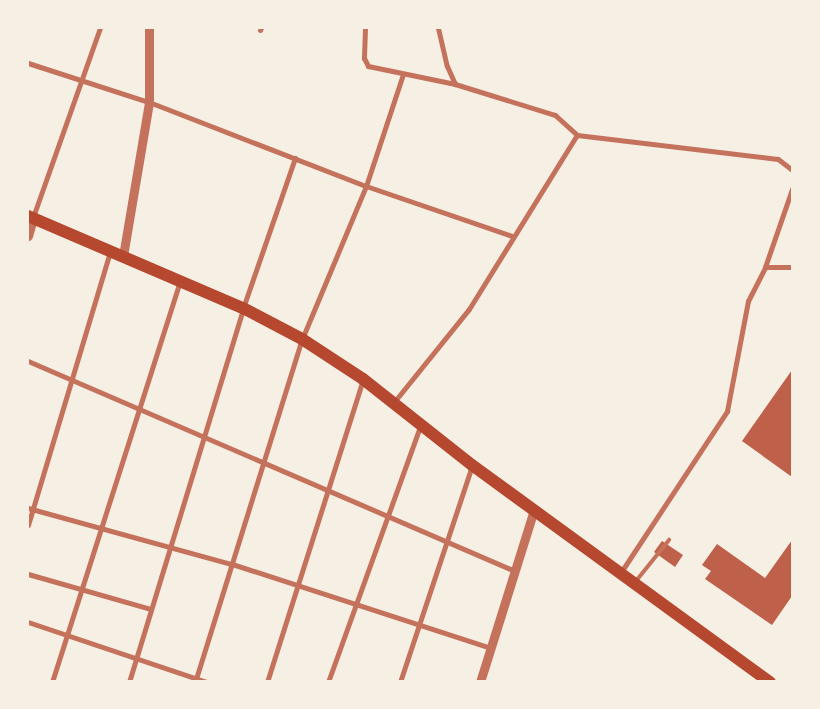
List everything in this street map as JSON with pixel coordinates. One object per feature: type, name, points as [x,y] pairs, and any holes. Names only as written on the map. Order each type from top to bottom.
[{"type":"main road","points":[[30,217],[243,308],[302,339],[394,402],[420,425],[472,465],[770,682]]},
{"type":"street","points":[[28,236],[30,217],[100,28]]},
{"type":"street","points":[[123,256],[149,102],[149,28]]},
{"type":"street","points":[[364,28],[364,58],[368,66],[455,84],[555,115],[577,135],[778,159],[792,170]]},
{"type":"street","points":[[438,28],[446,66],[455,84]]},
{"type":"street","points":[[28,63],[149,102],[366,186],[512,236]]},
{"type":"street","points":[[196,680],[302,339],[366,186],[403,74]]},
{"type":"street","points":[[394,402],[468,309],[577,135]]},
{"type":"street","points":[[129,682],[243,308],[295,158]]},
{"type":"street","points":[[621,573],[727,411],[748,300],[765,267],[792,189]]},
{"type":"street","points":[[28,525],[30,509],[72,380],[110,251]]},
{"type":"street","points":[[765,267],[792,267]]},
{"type":"street","points":[[52,682],[180,280]]},
{"type":"street","points":[[28,362],[515,571]]},
{"type":"street","points":[[267,682],[363,380]]},
{"type":"street","points":[[328,682],[420,425]]},
{"type":"street","points":[[400,682],[472,465]]},
{"type":"street","points":[[30,509],[101,531],[232,564],[490,648]]},
{"type":"street","points":[[480,682],[534,510]]},
{"type":"street","points":[[28,574],[81,591],[151,609]]},
{"type":"street","points":[[28,622],[206,682]]},
{"type":"lane","points":[[635,583],[669,540]]},
{"type":"building","points":[[792,370],[792,477],[742,441]]},
{"type":"building","points":[[792,540],[792,596],[772,625],[705,579],[711,571],[702,565],[717,544],[765,578]]},
{"type":"building","points":[[662,541],[683,555],[675,567],[654,552]]}]
